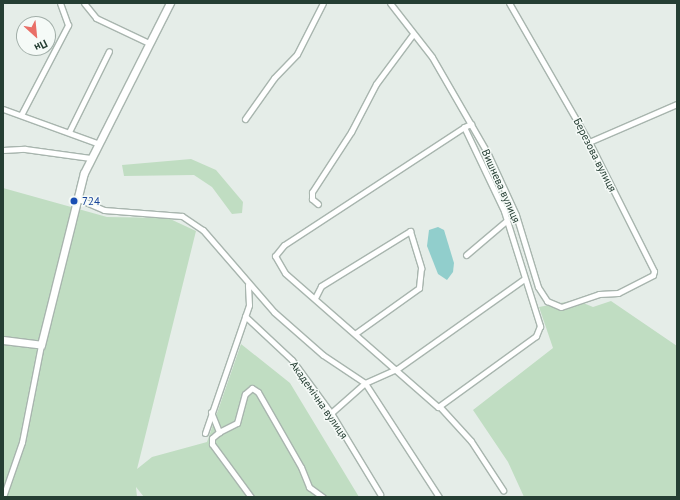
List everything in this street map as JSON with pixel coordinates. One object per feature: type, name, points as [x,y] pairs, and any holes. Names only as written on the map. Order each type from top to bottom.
[{"type":"street","points":[[21,115],[68,26],[60,3]]},
{"type":"street","points":[[84,3],[96,18],[149,43]]},
{"type":"street","points":[[3,497],[22,442],[41,345],[67,249],[76,198],[97,142],[133,80],[149,43],[170,3]]},
{"type":"street","points":[[245,120],[274,78],[297,54],[323,3]]},
{"type":"street","name":"Вишнева вулиця","points":[[390,3],[432,57],[471,124],[516,215],[538,287],[547,301],[561,307],[599,294],[618,293]]},
{"type":"street","name":"Березова вулиця","points":[[509,3],[589,142],[654,271],[653,275],[618,293]]},
{"type":"street","points":[[318,204],[312,198],[312,192],[351,132],[376,84],[413,34]]},
{"type":"street","points":[[69,132],[109,51]]},
{"type":"street","points":[[589,142],[677,104]]},
{"type":"street","points":[[3,109],[97,142]]},
{"type":"street","points":[[471,124],[464,127],[277,249],[275,256],[281,268],[440,407],[471,441],[503,490]]},
{"type":"street","points":[[440,407],[536,336],[540,320],[524,278],[497,192],[464,127]]},
{"type":"street","points":[[3,150],[90,158]]},
{"type":"street","points":[[76,198],[104,210],[182,216],[204,230],[248,285],[274,312],[323,355],[364,383],[439,497]]},
{"type":"street","points":[[466,255],[506,221]]},
{"type":"street","points":[[315,298],[321,286],[410,231],[421,268],[419,288],[356,333]]},
{"type":"street","points":[[331,413],[364,383],[397,369],[524,278]]},
{"type":"street","points":[[205,433],[245,316],[248,285]]},
{"type":"street","name":"Академічна вулиця","points":[[245,316],[292,360],[331,413],[380,494]]},
{"type":"street","points":[[3,340],[41,345]]},
{"type":"street","points":[[251,497],[212,444],[212,438],[218,432],[237,423],[245,394],[252,388],[258,392],[301,467],[309,487],[323,497]]},
{"type":"street","points":[[211,412],[218,432]]},
{"type":"green space","points":[[191,159],[216,170],[243,202],[242,213],[232,214],[212,187],[194,175],[124,176],[122,165]]},
{"type":"green space","points":[[3,188],[107,217],[168,218],[196,231],[137,469],[152,457],[207,442],[241,344],[290,383],[359,497],[144,497],[136,487],[137,497],[3,497]]},
{"type":"green space","points":[[576,300],[593,307],[611,301],[677,346],[677,497],[524,497],[508,462],[473,410],[553,348],[539,307]]},
{"type":"water","points":[[438,227],[444,230],[454,263],[453,272],[447,280],[438,274],[427,246],[429,230]]},
{"type":"place","name":"724","points":[[74,201]]}]
